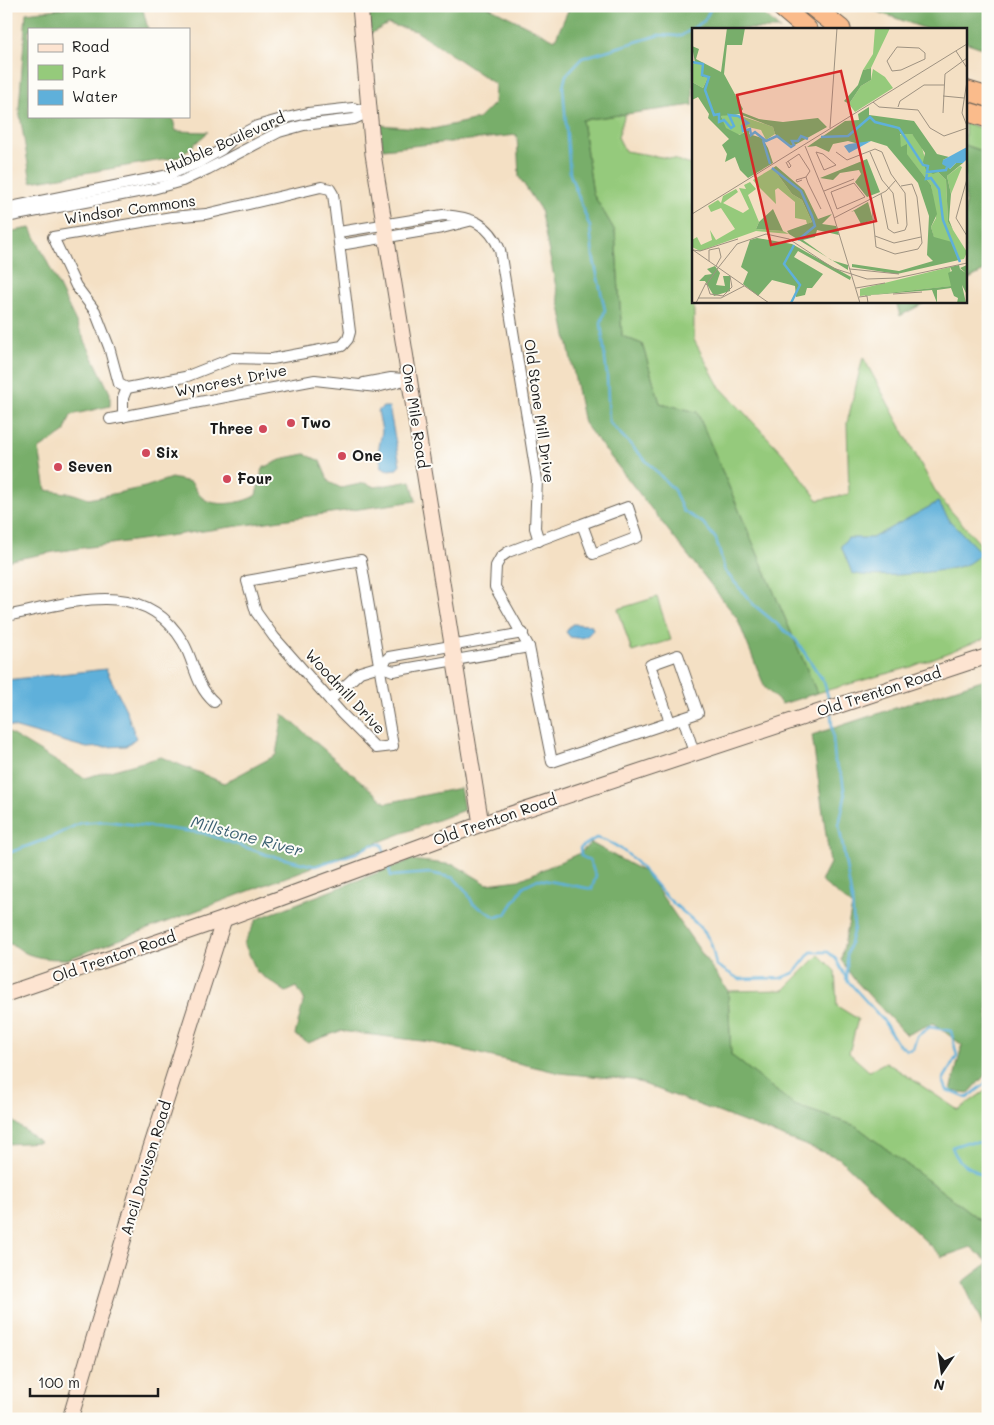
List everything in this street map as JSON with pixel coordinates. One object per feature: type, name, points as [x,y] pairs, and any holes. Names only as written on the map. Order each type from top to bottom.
[{"type":"highway","points":[[780,6],[806,28]]},
{"type":"highway","points":[[812,6],[841,28]]},
{"type":"highway","points":[[966,90],[988,97]]},
{"type":"highway","points":[[966,111],[988,118]]},
{"type":"street","name":"One Mile Road","points":[[360,6],[369,112],[385,231],[481,824]]},
{"type":"street","name":"Hubble Boulevard","points":[[6,208],[169,175],[198,163],[221,150],[234,138],[257,126],[282,119],[308,113],[353,108],[369,112]]},
{"type":"street","name":"Hubble Boulevard","points":[[6,217],[168,185],[208,169],[280,132],[304,125],[354,119],[369,112]]},
{"type":"street","name":"Windsor Commons","points":[[321,187],[330,189],[333,194],[340,245],[350,332],[348,339],[342,346],[272,360],[233,358],[185,377],[127,388],[122,387],[116,378],[109,347],[95,311],[76,286],[53,237],[172,217],[206,214],[321,187]]},
{"type":"street","name":"Old Stone Mill Drive","points":[[385,231],[443,215],[459,216],[483,226],[491,232],[500,250],[536,480],[535,528],[539,541]]},
{"type":"street","points":[[338,232],[385,231]]},
{"type":"street","points":[[340,245],[385,231]]},
{"type":"street","name":"Wyncrest Drive","points":[[110,419],[315,380],[358,384],[391,378],[409,379]]},
{"type":"street","points":[[123,417],[123,398],[127,388]]},
{"type":"street","points":[[582,524],[593,554],[638,537],[628,507],[514,549],[501,557],[495,573],[499,595],[523,633],[529,647],[552,762],[698,713],[678,655],[650,665],[670,722]]},
{"type":"street","name":"Woodmill Drive","points":[[361,560],[393,746],[376,748],[330,700],[274,637],[256,612],[247,581],[361,560]]},
{"type":"street","points":[[6,616],[103,598],[124,600],[149,607],[165,620],[178,636],[187,651],[199,685],[214,702]]},
{"type":"street","points":[[380,666],[393,671],[523,633]]},
{"type":"street","points":[[330,700],[360,672],[380,666],[389,657],[529,647]]},
{"type":"street","name":"Old Trenton Road","points":[[6,994],[224,919],[481,824],[988,656]]},
{"type":"street","points":[[683,718],[694,753]]},
{"type":"street","name":"Ancil Davison Road","points":[[70,1419],[148,1157],[224,919]]},
{"type":"green space","points":[[82,6],[142,6],[148,28],[28,28],[28,118],[173,118],[176,131],[208,132],[180,157],[31,182],[19,109],[26,13]]},
{"type":"green space","points":[[369,6],[487,6],[555,40],[570,6],[755,6],[779,28],[692,28],[692,105],[582,120],[593,194],[615,231],[622,336],[642,344],[660,403],[697,412],[817,693],[782,704],[765,688],[737,618],[584,423],[540,209],[519,177],[517,135],[383,149],[380,125],[433,129],[478,119],[494,103],[495,84],[416,31],[388,24],[370,34]]},
{"type":"green space","points":[[862,6],[988,6],[988,50],[966,42],[966,28],[923,28]]},
{"type":"green space","points":[[625,114],[618,137],[625,151],[674,159],[692,166],[692,302],[694,302],[694,340],[719,386],[787,458],[818,500],[849,494],[847,423],[863,357],[938,496],[988,553],[988,637],[911,667],[817,693],[697,412],[660,403],[642,344],[622,336],[615,231],[593,194],[582,120]]},
{"type":"green space","points":[[966,123],[988,130],[988,153],[966,145]]},
{"type":"green space","points":[[966,145],[988,153],[988,269],[966,280]]},
{"type":"green space","points":[[31,228],[110,393],[110,406],[71,415],[64,433],[39,449],[46,490],[74,494],[89,499],[145,487],[171,478],[191,482],[200,495],[208,501],[222,504],[230,503],[245,500],[256,495],[263,468],[285,458],[305,454],[320,461],[329,482],[341,488],[365,483],[375,487],[411,481],[416,501],[54,552],[6,561],[6,232]]},
{"type":"green space","points":[[896,302],[926,302],[900,316]]},
{"type":"green space","points":[[657,597],[671,640],[632,652],[618,609]]},
{"type":"green space","points":[[988,678],[988,1072],[969,1093],[951,1091],[962,1045],[933,1023],[906,1035],[853,978],[841,960],[852,906],[821,881],[830,863],[812,735]]},
{"type":"green space","points":[[283,714],[386,803],[460,788],[464,810],[68,959],[38,957],[6,944],[6,731],[84,778],[161,757],[224,783],[276,755]]},
{"type":"green space","points":[[591,843],[646,873],[728,991],[731,1055],[794,1105],[856,1126],[988,1226],[988,1262],[971,1247],[942,1257],[839,1158],[633,1080],[560,1073],[430,1042],[340,1031],[308,1043],[295,1035],[304,999],[297,987],[286,992],[257,972],[244,943],[257,919],[411,860],[455,865],[487,884],[519,880],[580,853]]},
{"type":"green space","points":[[819,955],[835,971],[837,1006],[858,1019],[849,1053],[869,1071],[886,1062],[958,1110],[988,1089],[988,1226],[856,1126],[794,1105],[731,1055],[728,991],[784,990]]},
{"type":"green space","points":[[6,1116],[40,1142],[6,1144]]},
{"type":"green space","points":[[988,1263],[988,1337],[963,1282]]},
{"type":"water","points":[[383,407],[389,407],[400,464],[397,469],[387,470],[382,467],[378,452],[382,431],[378,411]]},
{"type":"water","points":[[938,502],[950,521],[981,553],[974,559],[962,566],[923,573],[874,576],[852,573],[841,546],[848,538],[872,538]]},
{"type":"water","points":[[572,624],[591,625],[593,629],[588,635],[583,637],[570,637],[566,632]]},
{"type":"water","points":[[106,669],[126,710],[136,738],[126,746],[87,748],[6,725],[6,680]]},
{"type":"waterway","points":[[693,28],[704,21],[712,6]]},
{"type":"waterway","points":[[692,29],[681,36],[659,35],[582,58],[566,75],[563,87],[570,174],[590,227],[593,256],[605,310],[601,323],[607,376],[609,422],[674,490],[683,511],[703,523],[716,539],[725,571],[754,605],[796,640],[824,682],[830,704]]},
{"type":"waterway","points":[[831,714],[835,762],[842,776],[845,797],[839,825],[852,900],[854,928],[847,955],[847,979]]},
{"type":"waterway","name":"Millstone River","points":[[6,854],[52,837],[80,823],[105,821],[203,833],[268,855],[315,866],[356,853],[371,845],[382,844],[385,855]]},
{"type":"waterway","name":"Millstone River","points":[[388,865],[391,876],[430,873],[454,878],[467,892],[473,904],[496,917],[506,914],[524,886],[538,879],[592,889],[596,875],[589,860],[581,856],[580,848],[596,838],[609,842],[630,856],[664,895],[701,929],[709,939],[716,965],[739,979],[781,978],[794,973],[811,952],[828,952],[836,959],[847,980],[883,1020],[897,1043],[907,1050],[913,1049],[917,1036],[930,1027],[951,1031],[957,1056],[943,1080],[947,1090],[967,1098],[984,1085],[988,1078]]},
{"type":"waterway","name":"Millstone River","points":[[988,1143],[967,1142],[952,1147],[963,1164],[978,1172],[988,1181]]},
{"type":"place","name":"Two","points":[[291,423]]},
{"type":"place","name":"Three","points":[[263,429]]},
{"type":"place","name":"Six","points":[[146,453]]},
{"type":"place","name":"One","points":[[342,456]]},
{"type":"place","name":"Seven","points":[[58,467]]},
{"type":"place","name":"Four","points":[[227,479]]}]
